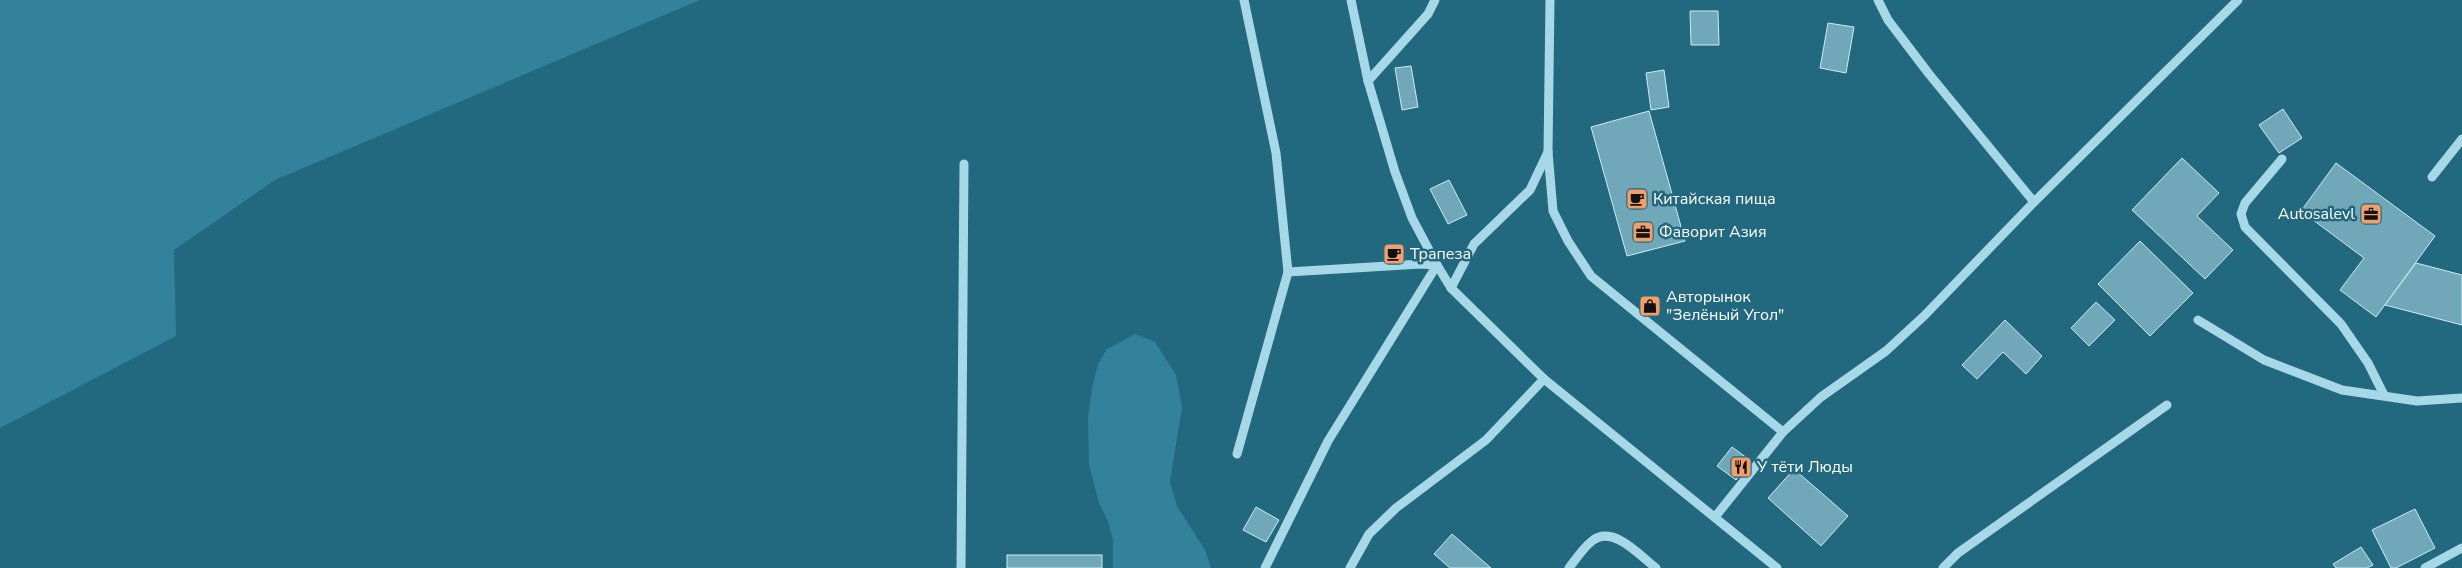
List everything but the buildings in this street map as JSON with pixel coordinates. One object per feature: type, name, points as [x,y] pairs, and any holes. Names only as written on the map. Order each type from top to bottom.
[{"type":"street","points":[[1238,454],[1288,272],[1276,153],[1244,0]]},
{"type":"street","points":[[1351,0],[1368,81],[1395,172],[1412,218],[1437,265],[1452,288],[1544,379],[1777,568]]},
{"type":"street","points":[[1368,81],[1428,14],[1435,0]]},
{"type":"street","points":[[1550,0],[1548,152],[1553,210],[1568,241],[1591,276],[1783,432]]},
{"type":"street","points":[[1878,0],[1888,20],[1929,74],[2034,202]]},
{"type":"street","points":[[1715,517],[1783,432],[1821,397],[1886,351],[1924,316],[2034,202],[2238,0]]},
{"type":"street","points":[[2432,177],[2462,139]]},
{"type":"street","points":[[1452,288],[1474,244],[1530,190],[1548,152]]},
{"type":"street","points":[[2282,159],[2245,203],[2241,214],[2245,227],[2341,324],[2368,363],[2384,395]]},
{"type":"street","points":[[961,568],[964,164]]},
{"type":"street","points":[[1288,272],[1422,264],[1437,265]]},
{"type":"street","points":[[1265,568],[1328,441],[1437,265]]},
{"type":"street","points":[[2198,320],[2264,360],[2342,390],[2416,401],[2462,398]]},
{"type":"street","points":[[1350,568],[1369,534],[1396,508],[1486,440],[1544,379]]},
{"type":"street","points":[[1943,568],[1958,553],[2167,405]]},
{"type":"street","points":[[1568,568],[1593,540],[1604,535],[1614,536],[1656,568]]},
{"type":"street","points":[[2426,568],[2462,548]]},
{"type":"shaded area","points":[[0,0],[700,0],[275,180],[174,250],[176,336],[0,428]]},
{"type":"shaded area","points":[[1135,334],[1155,342],[1176,375],[1182,407],[1170,482],[1177,506],[1205,550],[1211,568],[1113,568],[1113,540],[1108,521],[1099,503],[1089,465],[1088,418],[1092,388],[1098,364],[1107,349]]},
{"type":"place","name":"Китайская пища","points":[[1637,199]]},
{"type":"place","name":"Autosalevl","points":[[2371,214]]},
{"type":"place","name":"Фаворит Азия","points":[[1643,232]]},
{"type":"place","name":"Трапеза","points":[[1394,254]]},
{"type":"place","name":"Авторынок \"Зелёный Угол\"","points":[[1650,306]]},
{"type":"place","name":"У тёти Люды","points":[[1741,467]]}]
